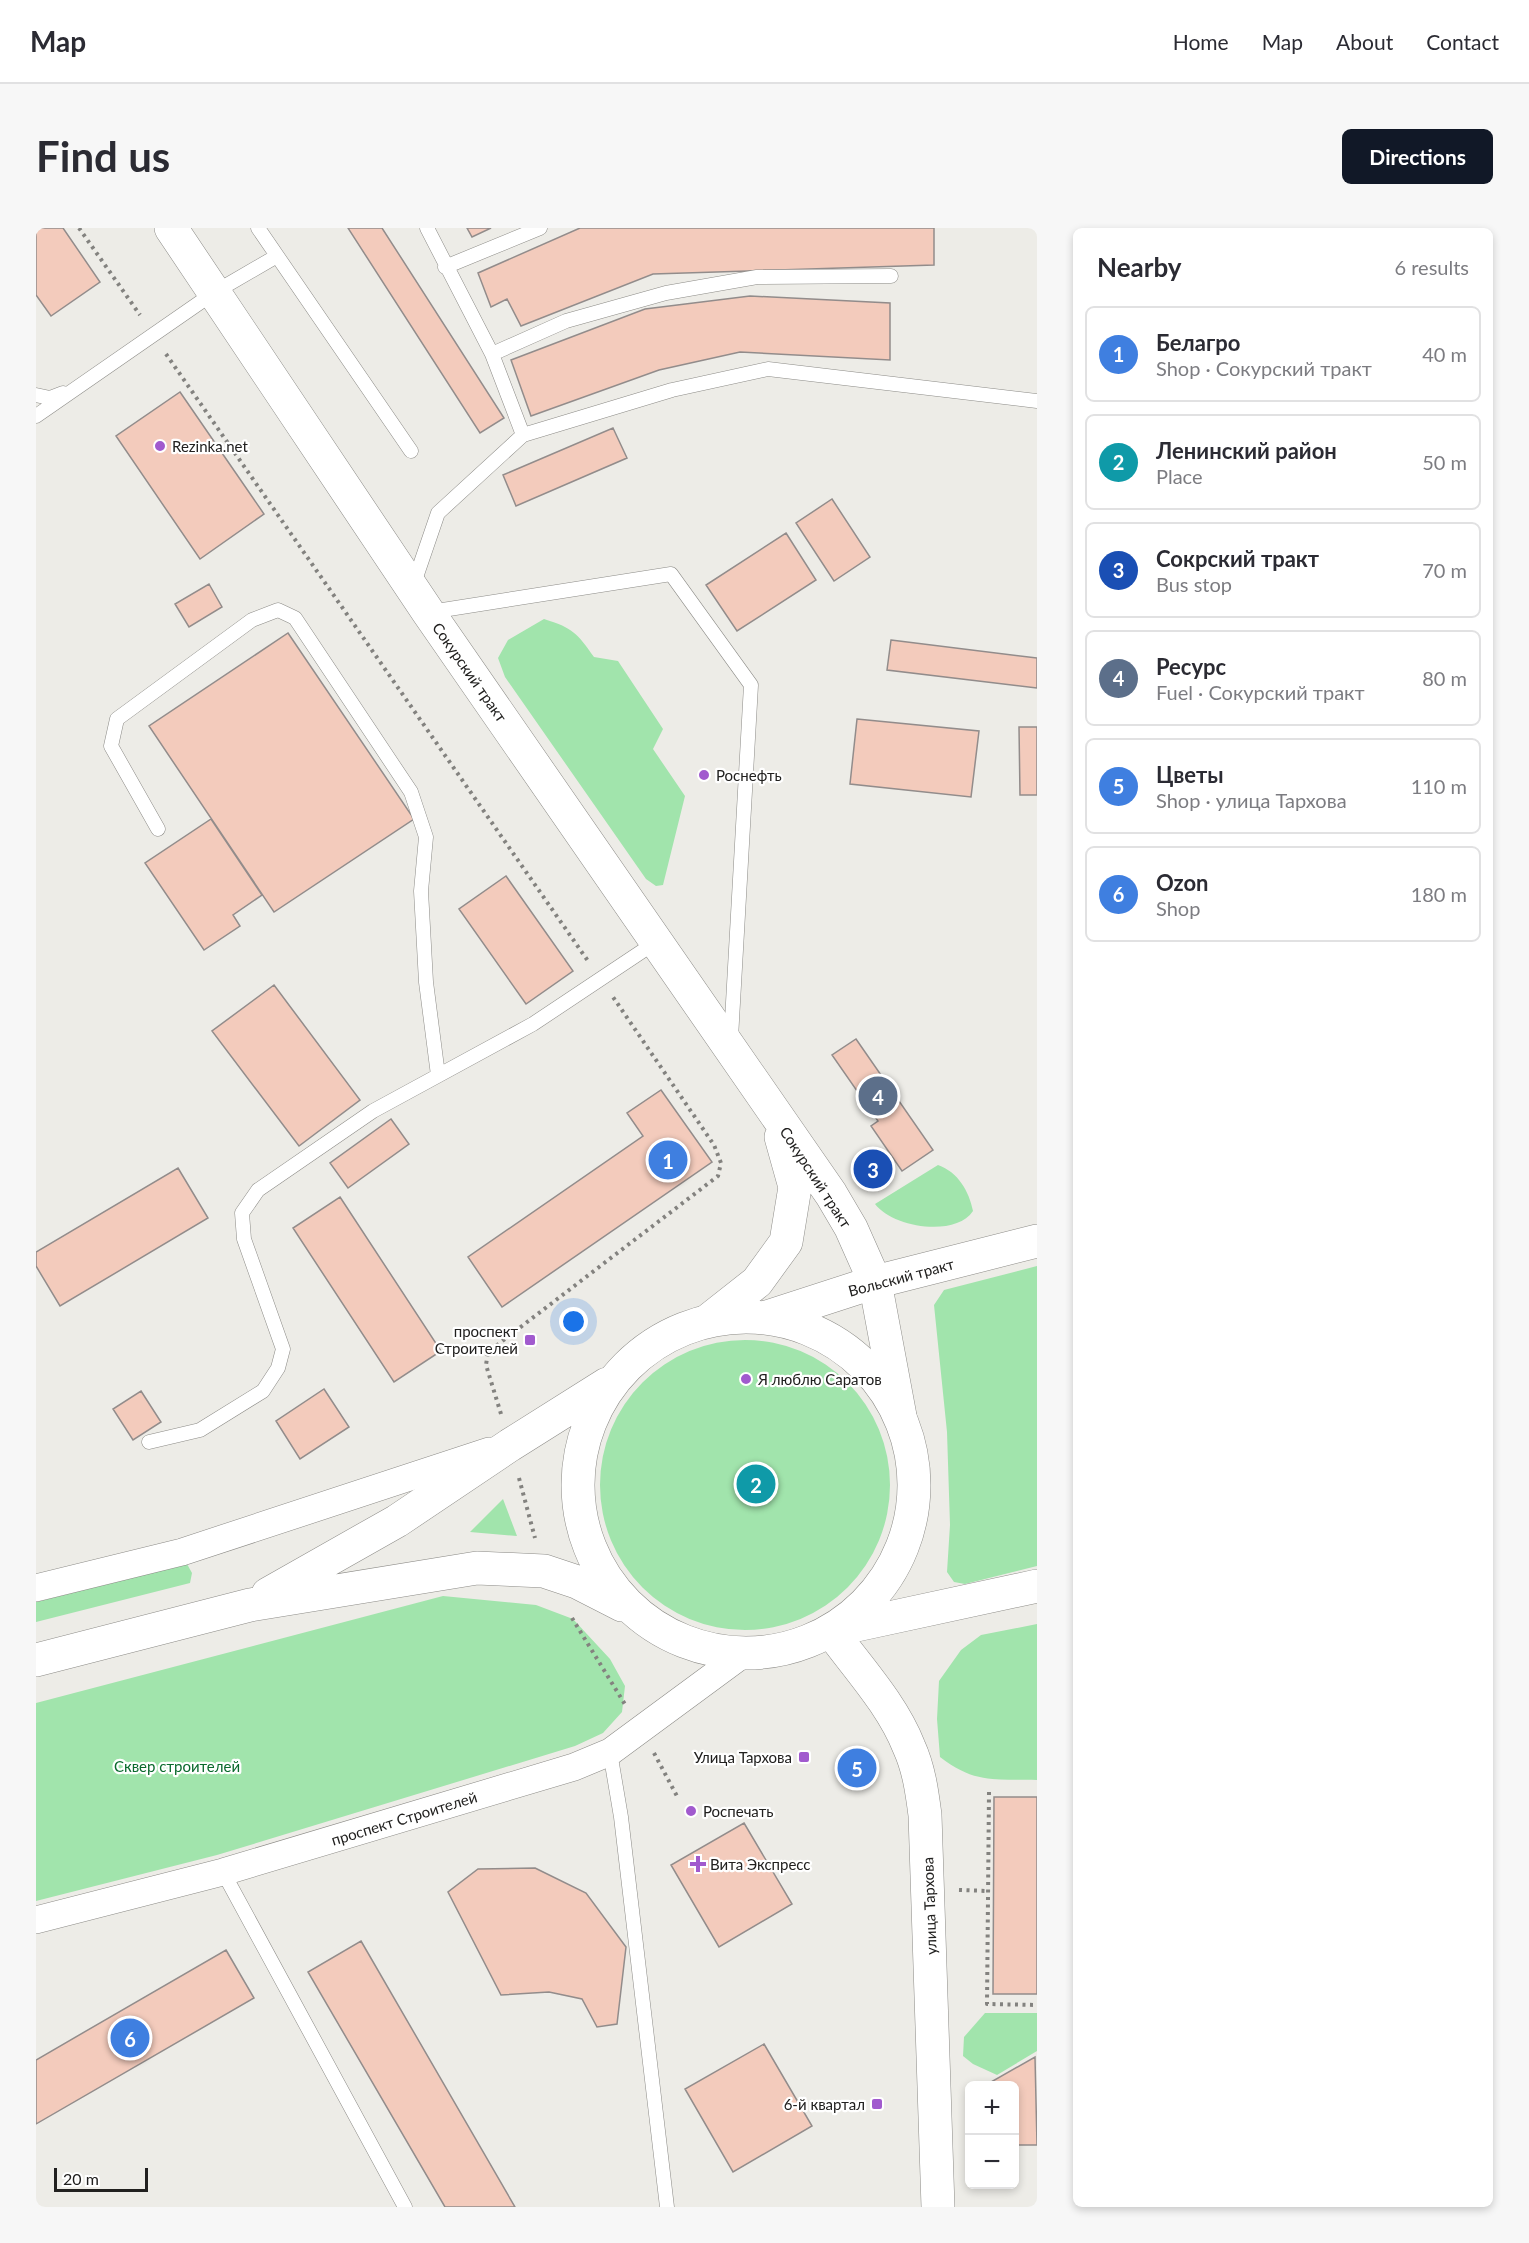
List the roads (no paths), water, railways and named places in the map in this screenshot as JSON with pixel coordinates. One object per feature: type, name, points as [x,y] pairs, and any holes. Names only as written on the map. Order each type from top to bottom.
[{"type":"main road","name":"Сокурский тракт","points":[[171,228],[420,600],[774,1112],[851,1228],[874,1282],[900,1416]]},
{"type":"main road","name":"Сокурский тракт","points":[[710,1319],[757,1282],[786,1242],[795,1187],[774,1112]]},
{"type":"main road","name":"Вольский тракт","points":[[767,1317],[874,1282],[1037,1241]]},
{"type":"main road","points":[[632,1610],[608,1582],[590,1551],[580,1516],[577,1480],[582,1444],[594,1410],[613,1380],[640,1352],[674,1332],[710,1319],[767,1317],[808,1328],[846,1349],[877,1379],[900,1416],[911,1449],[915,1485],[911,1520],[900,1553],[883,1584],[859,1610],[831,1631]]},
{"type":"main road","points":[[250,1605],[397,1521],[510,1445],[613,1380]]},
{"type":"main road","points":[[36,1660],[250,1605],[477,1568],[544,1571],[577,1582],[632,1610],[665,1633],[684,1641],[703,1648],[743,1654],[790,1649],[831,1631],[1037,1586]]},
{"type":"main road","name":"улица Тархова","points":[[831,1631],[888,1708],[909,1747],[920,1781],[925,1815],[938,2207]]},
{"type":"street","points":[[36,1588],[182,1552],[510,1445]]},
{"type":"street","name":"проспект Строителей","points":[[36,1920],[223,1872],[574,1767],[610,1752],[743,1654]]},
{"type":"lane","points":[[258,228],[411,451]]},
{"type":"lane","points":[[427,228],[445,267],[492,354],[523,435]]},
{"type":"lane","points":[[445,267],[540,228]]},
{"type":"lane","points":[[36,416],[215,292],[277,256]]},
{"type":"lane","points":[[492,354],[566,321],[666,292],[757,276],[891,276]]},
{"type":"lane","points":[[730,1049],[751,686],[671,574],[420,600],[438,513],[523,435],[672,390],[768,369],[1037,401]]},
{"type":"lane","points":[[36,395],[50,398],[74,390]]},
{"type":"lane","points":[[158,829],[111,746],[117,719],[252,620],[278,610],[295,618],[411,792],[426,837],[421,891],[426,982],[438,1075]]},
{"type":"lane","points":[[149,1442],[200,1430],[263,1391],[278,1368],[283,1349],[244,1239],[242,1213],[258,1190],[373,1111],[533,1024],[656,942]]},
{"type":"lane","points":[[610,1752],[621,1817],[667,2207]]},
{"type":"lane","points":[[223,1872],[405,2207]]},
{"type":"place","name":"Rezinka.net","points":[[160,446]]},
{"type":"place","name":"Роснефть","points":[[704,775]]},
{"type":"place","name":"Ресурс","points":[[878,1096]]},
{"type":"place","name":"Белагро","points":[[668,1160]]},
{"type":"place","name":"Сокрский тракт","points":[[873,1169]]},
{"type":"place","name":"проспект Строителей","points":[[530,1340]]},
{"type":"place","name":"Я люблю Саратов","points":[[746,1379]]},
{"type":"place","name":"Ленинский район","points":[[756,1484]]},
{"type":"place","name":"Улица Тархова","points":[[804,1757]]},
{"type":"place","name":"Цветы","points":[[857,1768]]},
{"type":"place","name":"Роспечать","points":[[691,1811]]},
{"type":"place","name":"Вита Экспресс","points":[[698,1864]]},
{"type":"place","name":"Ozon","points":[[130,2038]]},
{"type":"place","name":"6-й квартал","points":[[877,2104]]},
{"type":"park label","name":"Cквер cтроителей","points":[[177,1766]]}]
